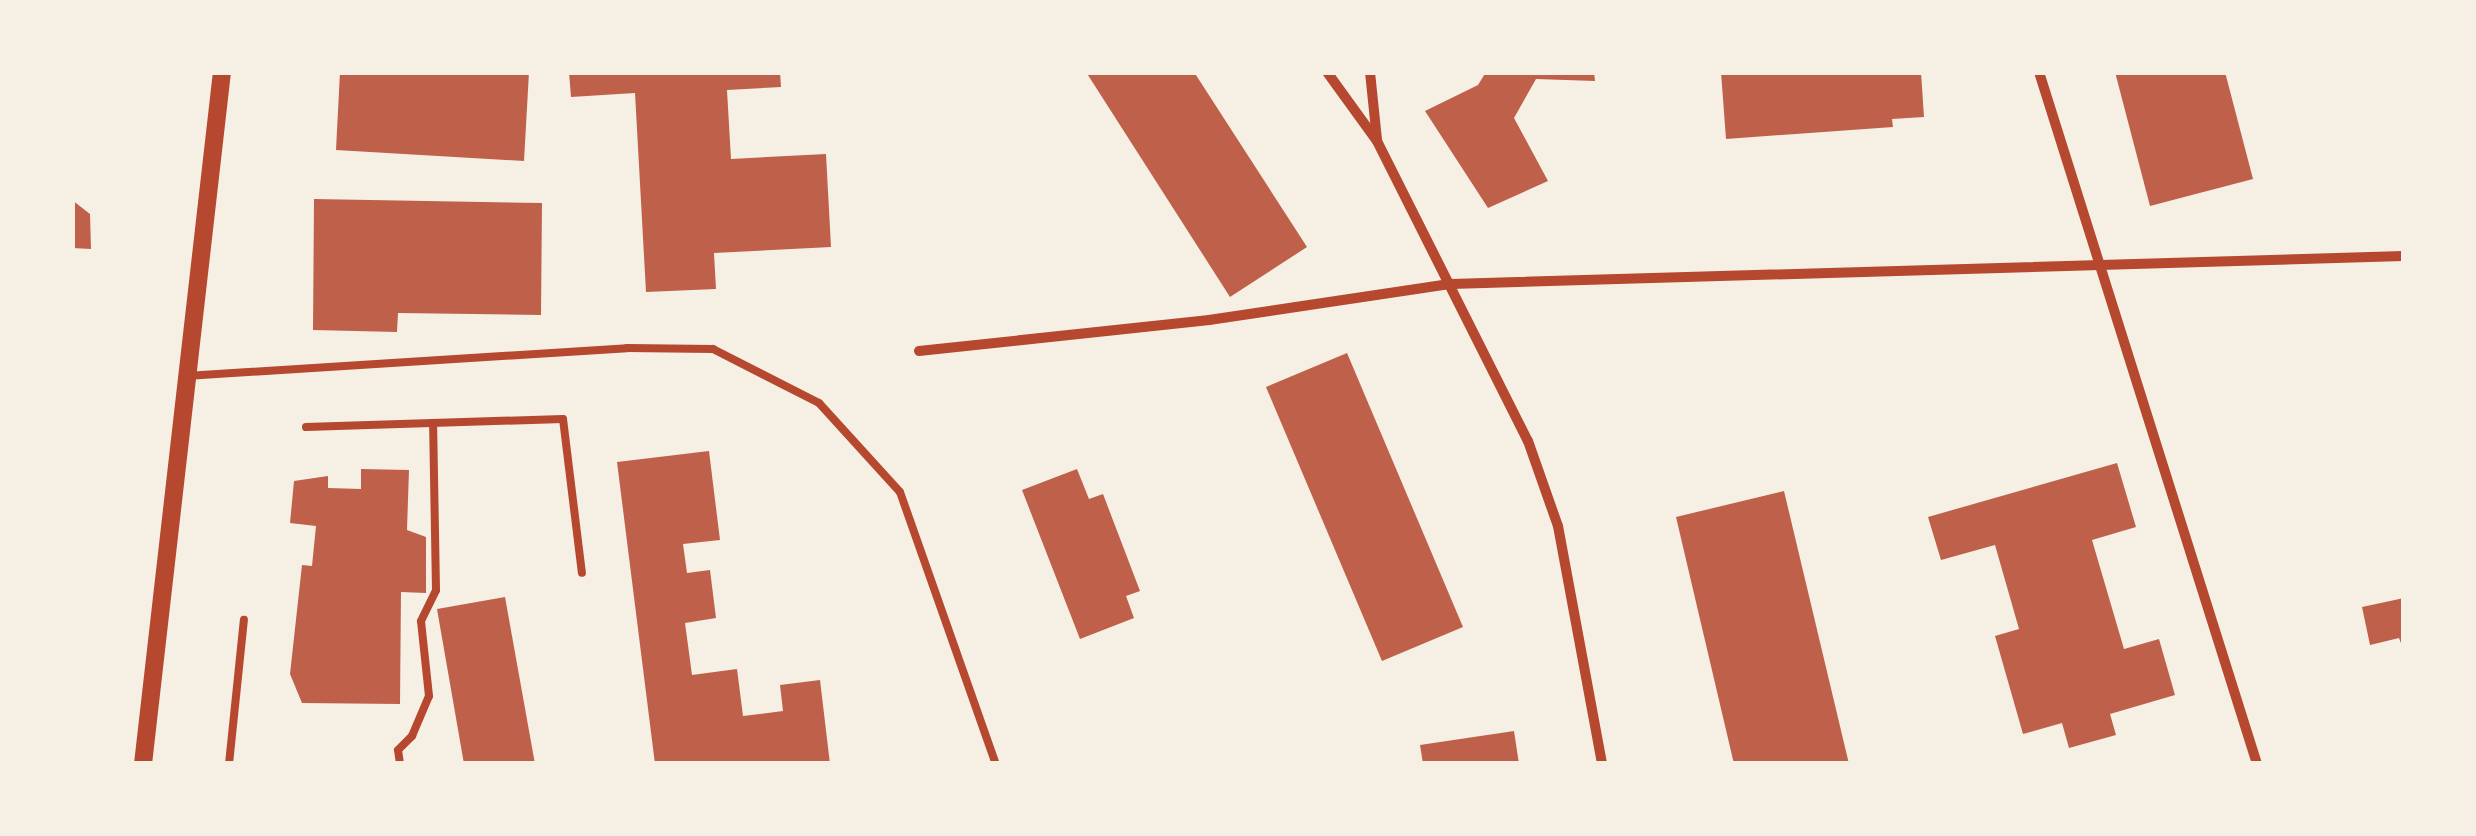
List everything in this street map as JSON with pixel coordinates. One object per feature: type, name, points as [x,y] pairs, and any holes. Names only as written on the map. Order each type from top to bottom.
[{"type":"street","points":[[143,764],[222,72]]},
{"type":"street","points":[[1327,72],[1377,141],[1528,442],[1558,526],[1602,764]]},
{"type":"street","points":[[1370,72],[1377,141]]},
{"type":"street","points":[[2039,72],[2257,764]]},
{"type":"street","points":[[919,351],[1209,320],[1450,284],[2404,256]]},
{"type":"lane","points":[[186,376],[627,348],[713,349],[819,403],[900,492],[996,764]]},
{"type":"lane","points":[[306,427],[563,419],[582,572]]},
{"type":"lane","points":[[400,764],[398,750],[412,736],[429,696],[421,621],[436,590],[434,423]]},
{"type":"lane","points":[[229,764],[244,620]]},
{"type":"building","points":[[340,72],[529,72],[524,161],[336,150]]},
{"type":"building","points":[[569,72],[780,72],[781,87],[727,90],[731,159],[826,154],[831,247],[714,253],[716,289],[646,292],[635,93],[571,97]]},
{"type":"building","points":[[1086,72],[1194,72],[1307,247],[1230,297]]},
{"type":"building","points":[[1486,72],[1594,72],[1595,81],[1536,79],[1514,118],[1548,181],[1488,208],[1425,111],[1478,85]]},
{"type":"building","points":[[1721,72],[1921,72],[1924,117],[1892,119],[1893,127],[1726,139]]},
{"type":"building","points":[[2115,72],[2225,72],[2253,179],[2150,206]]},
{"type":"building","points":[[314,199],[542,203],[541,315],[398,313],[397,332],[313,330]]},
{"type":"building","points":[[72,200],[90,214],[91,249],[72,248]]},
{"type":"building","points":[[1347,353],[1463,627],[1382,661],[1266,387]]},
{"type":"building","points":[[709,451],[720,540],[683,544],[687,573],[710,570],[716,618],[685,623],[692,675],[737,669],[743,716],[783,711],[780,685],[820,680],[830,764],[655,764],[617,462]]},
{"type":"building","points":[[2117,463],[2136,527],[2092,540],[2124,649],[2159,639],[2175,695],[2110,714],[2116,735],[2069,748],[2062,723],[2023,734],[1995,636],[2019,629],[1995,545],[1941,560],[1928,517]]},
{"type":"building","points":[[361,469],[409,470],[407,530],[426,537],[426,593],[401,592],[400,704],[302,703],[290,674],[302,565],[312,566],[316,526],[290,523],[294,481],[328,476],[328,488],[361,489]]},
{"type":"building","points":[[1077,469],[1089,499],[1103,494],[1140,591],[1126,596],[1134,618],[1080,639],[1022,490]]},
{"type":"building","points":[[1784,491],[1849,764],[1734,764],[1676,517]]},
{"type":"building","points":[[505,597],[535,764],[464,764],[437,609]]},
{"type":"building","points":[[2404,598],[2404,651],[2399,638],[2370,645],[2362,607]]},
{"type":"building","points":[[1514,731],[1519,764],[1423,764],[1420,745]]}]
